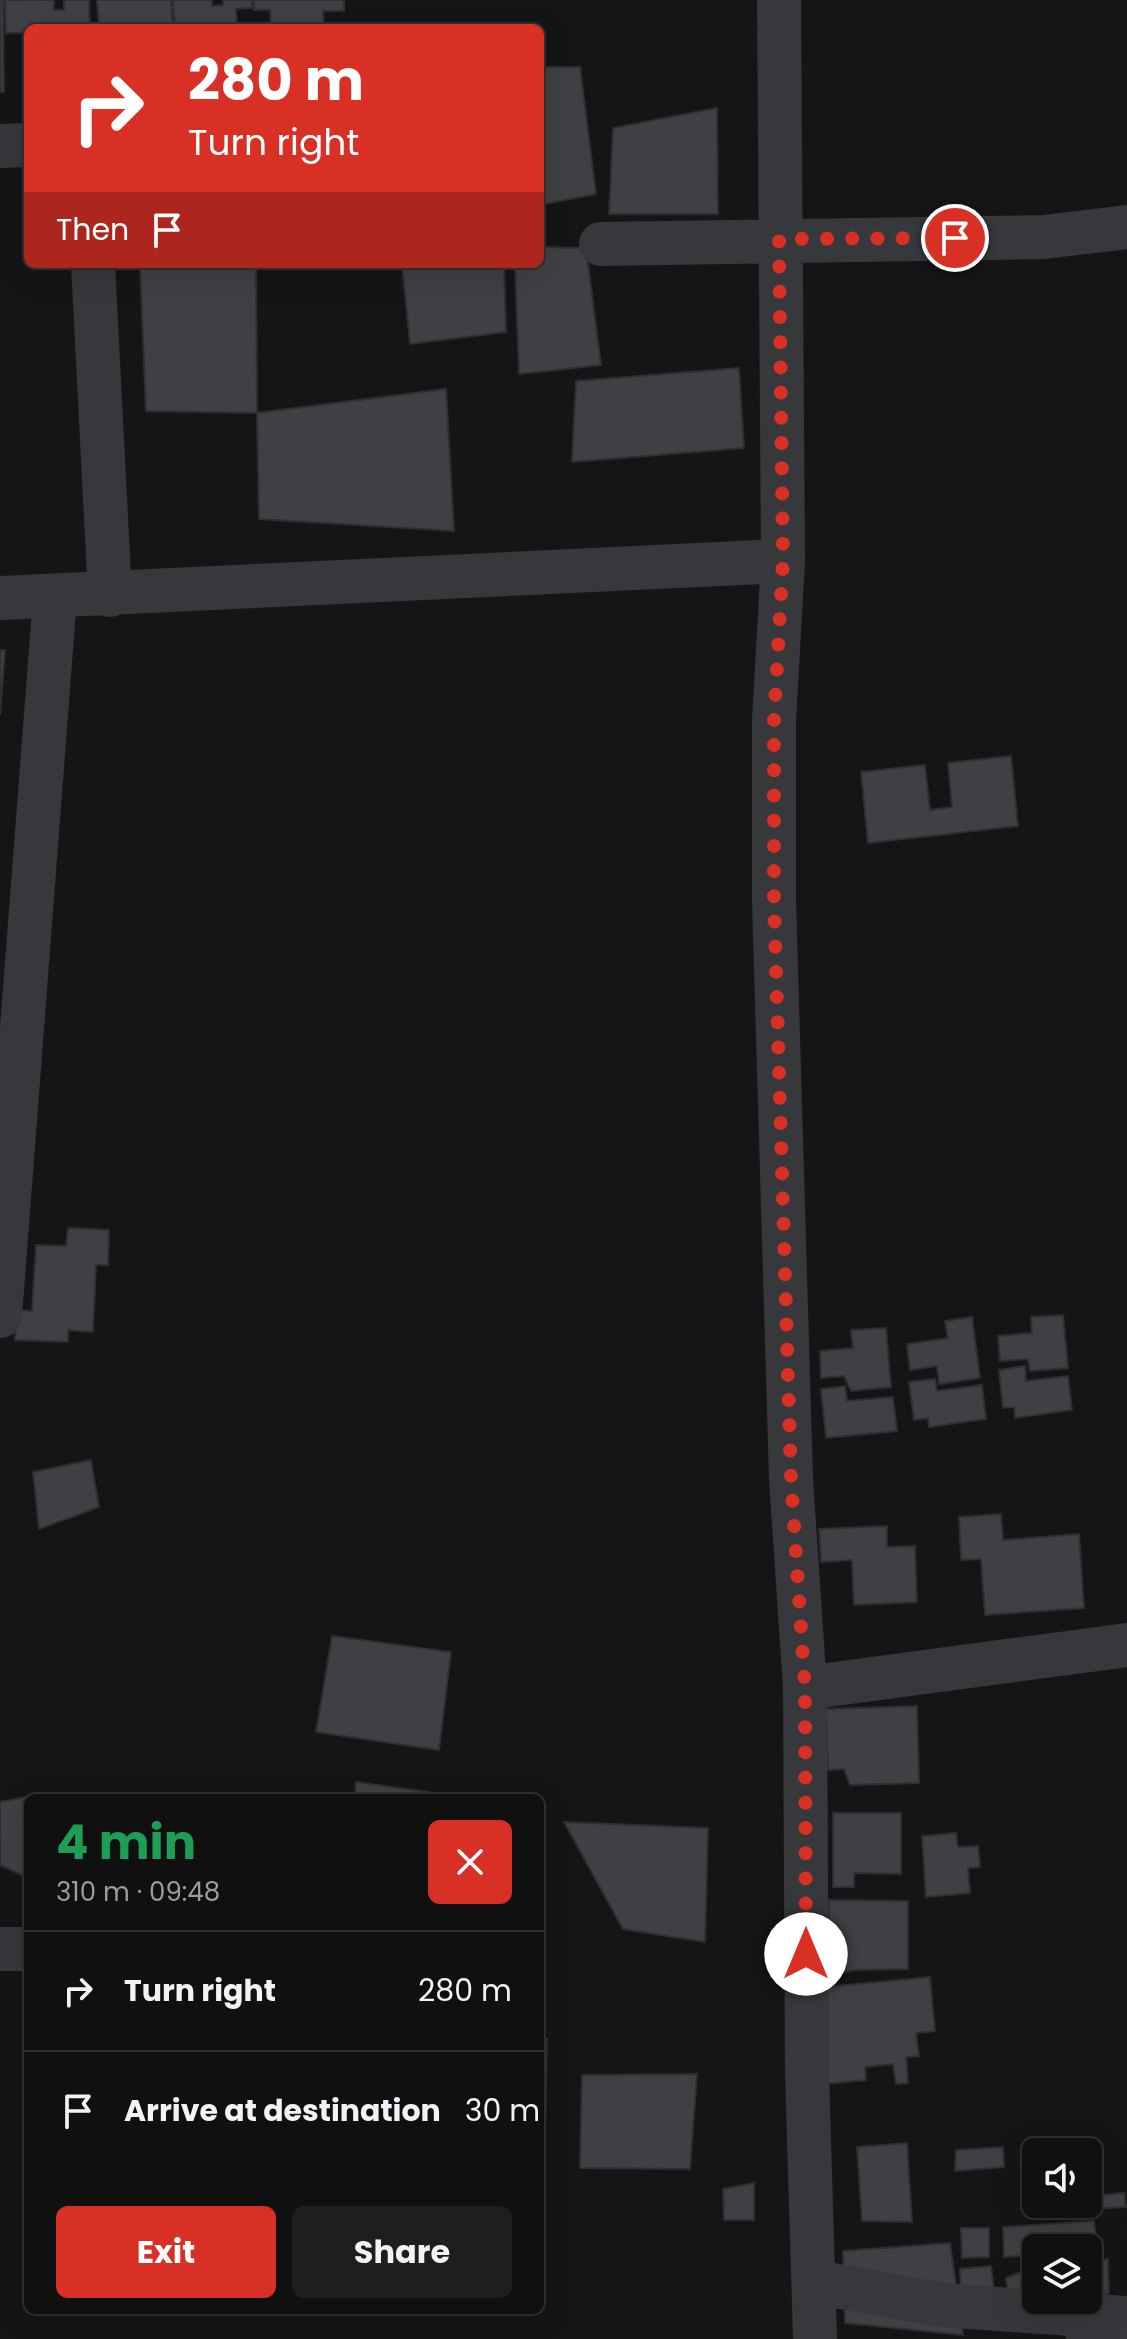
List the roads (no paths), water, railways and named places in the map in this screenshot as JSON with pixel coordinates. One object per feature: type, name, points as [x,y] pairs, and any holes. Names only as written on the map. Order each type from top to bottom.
[{"type":"street","points":[[779,0],[783,561],[774,720],[774,915],[791,1479],[805,1688],[807,2072],[815,2339]]},
{"type":"street","points":[[0,146],[24,145]]},
{"type":"street","points":[[601,244],[1044,237],[1127,227]]},
{"type":"street","points":[[93,268],[110,595]]},
{"type":"street","points":[[0,598],[783,561]]},
{"type":"street","points":[[0,1316],[55,597]]},
{"type":"street","points":[[805,1688],[1127,1645]]},
{"type":"street","points":[[0,1949],[24,1949]]},
{"type":"street","points":[[815,2282],[942,2305],[1127,2318]]},
{"type":"street","points":[[1087,2314],[1088,2339]]}]
